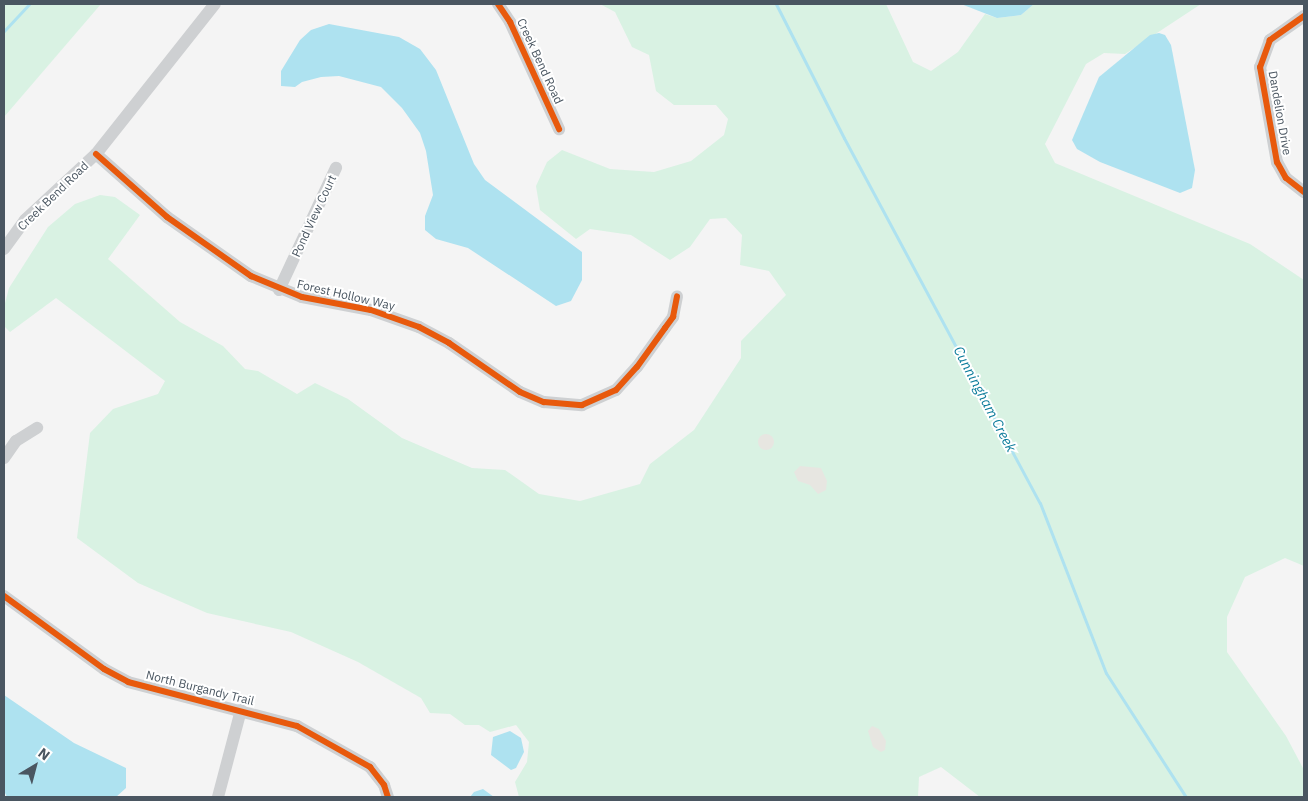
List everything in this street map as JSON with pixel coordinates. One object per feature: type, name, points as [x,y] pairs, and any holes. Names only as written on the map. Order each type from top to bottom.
[{"type":"street","name":"Creek Bend Road","points":[[4,249],[25,220],[96,154],[215,4]]},
{"type":"street","name":"Creek Bend Road","points":[[498,4],[510,22],[559,129]]},
{"type":"street","name":"Dandelion Drive","points":[[1304,16],[1270,40],[1260,66],[1277,162],[1286,178],[1304,192]]},
{"type":"street","name":"Forest Hollow Way","points":[[96,154],[167,217],[250,276],[279,290],[370,310],[411,323],[449,343],[532,398],[569,406],[594,402],[625,382],[672,317],[677,296]]},
{"type":"street","name":"Pond View Court","points":[[279,290],[336,168]]},
{"type":"street","points":[[4,458],[16,441],[37,428]]},
{"type":"street","name":"North Burgandy Trail","points":[[4,596],[114,676],[297,726],[365,764],[378,775],[388,797]]},
{"type":"street","points":[[218,797],[242,710]]},
{"type":"green space","points":[[4,4],[101,4],[4,117]]},
{"type":"green space","points":[[600,4],[886,4],[913,62],[931,71],[958,52],[985,14],[997,18],[1021,15],[1034,4],[1201,4],[1125,54],[1104,53],[1086,64],[1045,144],[1055,163],[1250,244],[1304,280],[1304,566],[1285,558],[1245,577],[1227,617],[1227,652],[1286,736],[1304,770],[1304,797],[980,797],[941,767],[919,777],[918,797],[519,797],[515,782],[527,762],[529,742],[516,725],[490,732],[479,725],[465,725],[450,714],[430,713],[421,698],[358,662],[291,632],[207,613],[138,583],[77,538],[90,433],[113,409],[158,394],[165,381],[56,298],[10,332],[4,326],[4,307],[9,288],[48,227],[75,204],[100,195],[115,197],[140,215],[108,259],[180,322],[223,346],[245,369],[258,371],[297,394],[315,383],[348,399],[402,438],[472,468],[505,470],[539,494],[580,501],[640,484],[650,464],[694,430],[741,358],[741,341],[786,295],[769,271],[740,265],[742,235],[726,218],[710,219],[690,247],[670,260],[631,235],[590,229],[576,239],[540,210],[536,186],[547,162],[562,150],[610,169],[654,172],[691,161],[724,135],[728,119],[716,105],[674,105],[656,91],[649,55],[632,47],[615,12]]},
{"type":"sand","points":[[763,434],[769,434],[774,439],[772,448],[763,450],[758,445],[758,439]]},
{"type":"sand","points":[[800,466],[821,468],[827,481],[826,490],[818,494],[810,485],[798,481],[794,472]]},
{"type":"sand","points":[[872,726],[879,729],[886,741],[885,750],[881,752],[873,747],[868,731]]},
{"type":"water","points":[[961,4],[1034,4],[1021,15],[997,18]]},
{"type":"water","points":[[329,24],[399,37],[420,49],[436,70],[474,164],[485,180],[582,252],[582,280],[571,301],[556,306],[468,248],[436,239],[425,230],[425,216],[433,195],[426,151],[420,133],[402,108],[381,87],[339,76],[321,77],[302,82],[295,87],[281,86],[281,71],[300,40],[311,30]]},
{"type":"water","points":[[1159,33],[1165,35],[1171,45],[1195,170],[1192,188],[1180,193],[1100,162],[1077,149],[1072,140],[1099,77],[1150,35]]},
{"type":"water","points":[[4,695],[74,743],[126,768],[126,788],[116,797],[7,797],[4,791]]},
{"type":"water","points":[[510,731],[521,738],[524,752],[516,768],[511,770],[491,755],[493,737]]},
{"type":"water","points":[[483,789],[494,797],[470,797],[474,792]]},
{"type":"waterway","points":[[4,31],[29,4]]},
{"type":"waterway","name":"Cunningham Creek","points":[[776,4],[844,138],[1040,503],[1106,673],[1186,797]]},
{"type":"cycle path","points":[[498,4],[510,22],[559,129]]},
{"type":"cycle path","points":[[1304,16],[1270,40],[1260,67],[1277,162],[1286,178],[1304,192]]},
{"type":"cycle path","points":[[96,154],[167,217],[251,276],[302,297],[371,310],[419,327],[449,343],[520,392],[544,402],[582,405],[616,390],[637,367],[673,317],[677,296]]},
{"type":"cycle path","points":[[4,596],[104,669],[128,682],[297,726],[370,767],[384,785],[388,797]]}]
